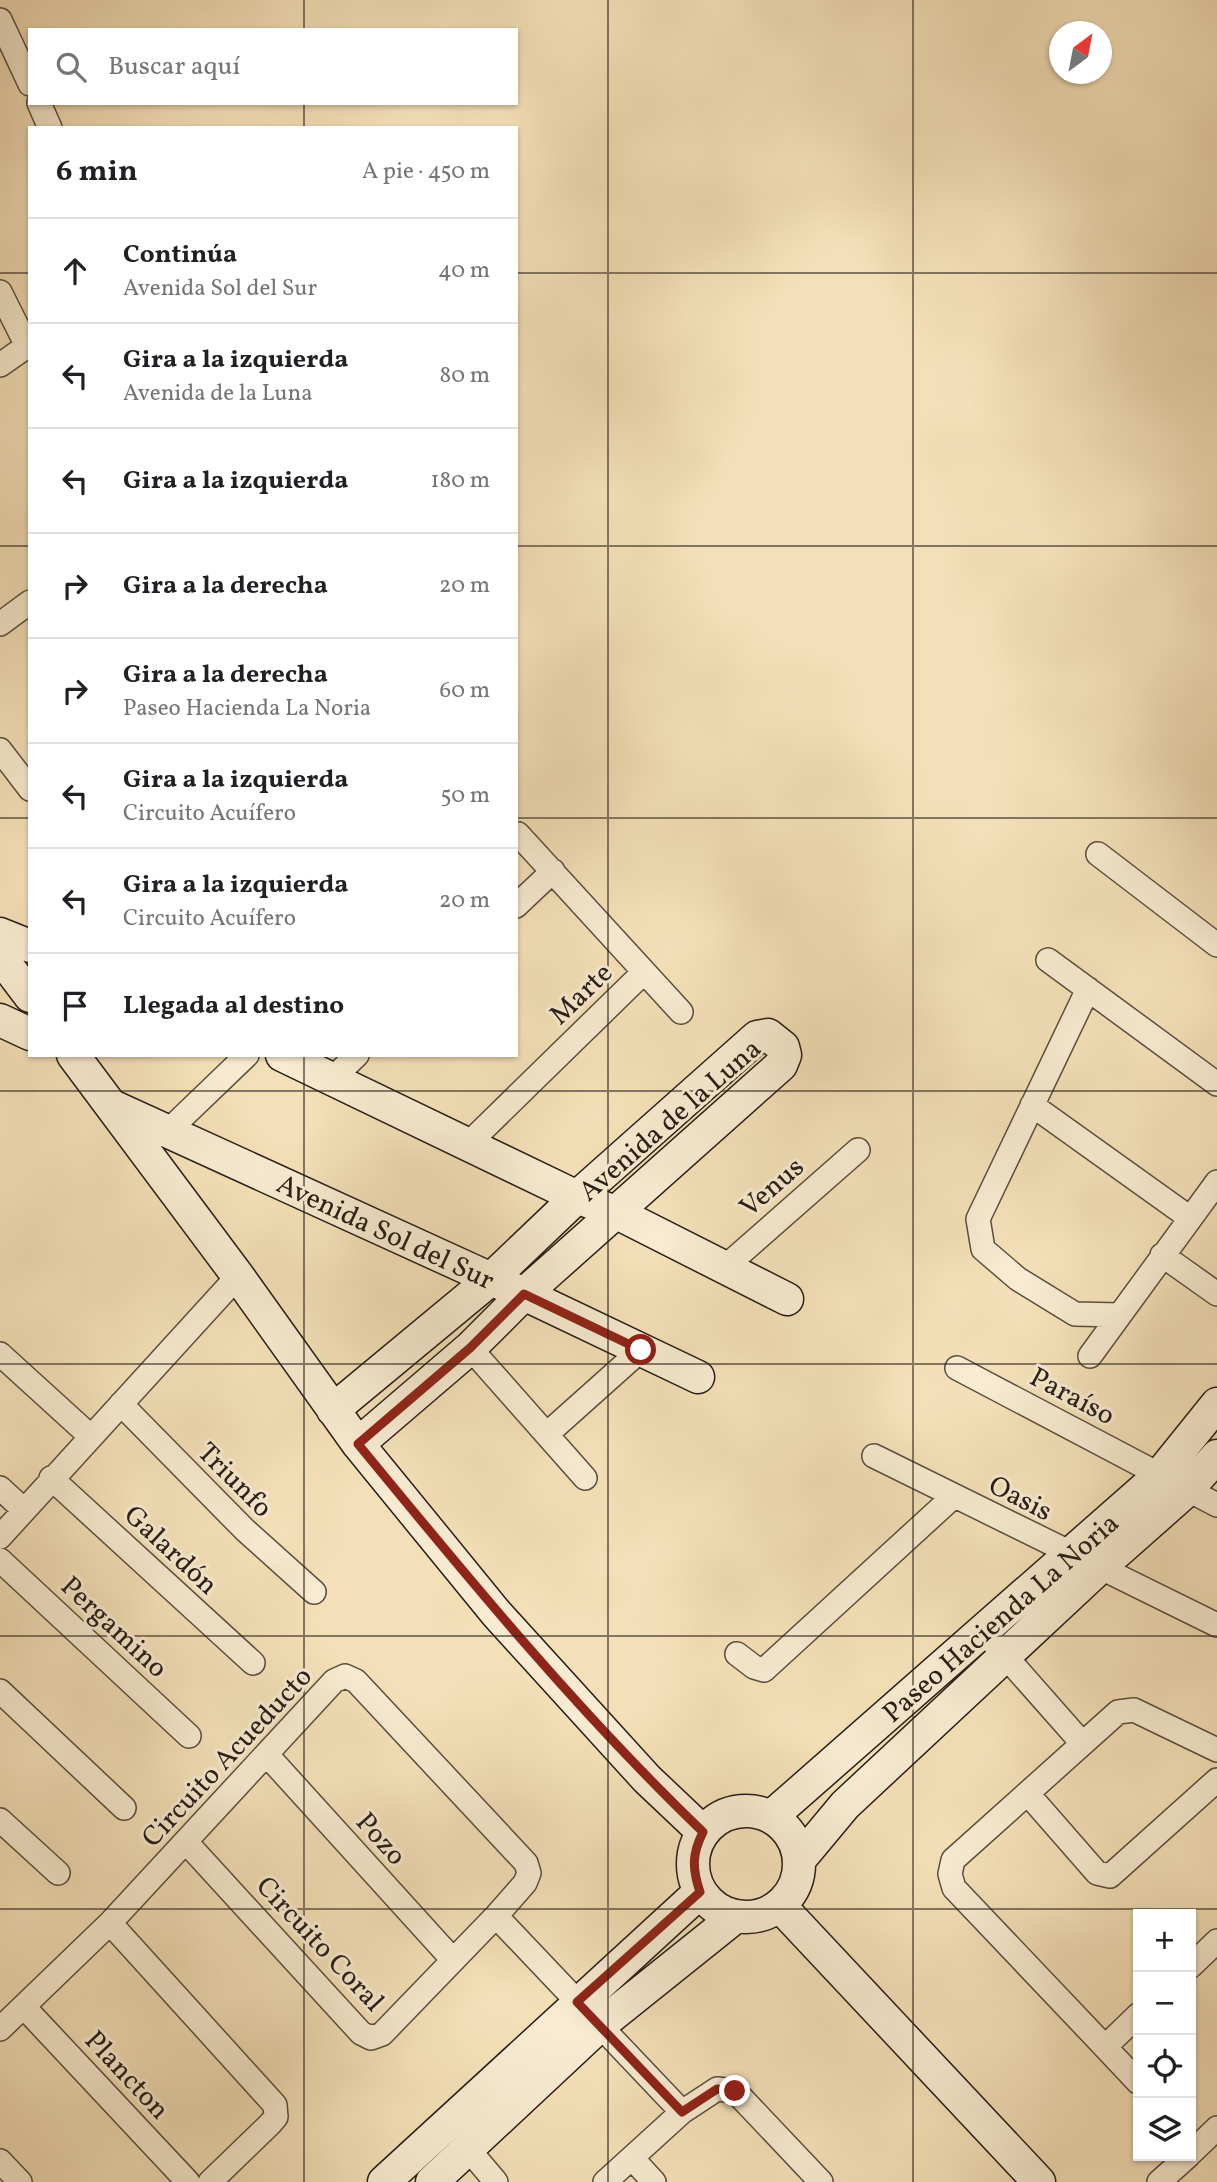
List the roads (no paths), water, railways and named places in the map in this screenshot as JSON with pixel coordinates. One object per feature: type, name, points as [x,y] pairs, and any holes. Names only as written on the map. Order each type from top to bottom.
[{"type":"street","points":[[3,34],[28,80]]},
{"type":"street","points":[[39,105],[49,126]]},
{"type":"street","points":[[0,292],[28,345],[0,365]]},
{"type":"street","points":[[0,624],[28,603]]},
{"type":"street","points":[[0,750],[26,776]]},
{"type":"street","points":[[518,834],[681,1012]]},
{"type":"street","points":[[1098,855],[1217,945]]},
{"type":"street","points":[[518,904],[554,871]]},
{"type":"street","points":[[0,934],[28,945]]},
{"type":"street","points":[[0,956],[28,993]]},
{"type":"street","points":[[1048,960],[1217,1084]]},
{"type":"street","name":"Marte","points":[[467,1144],[643,973]]},
{"type":"street","points":[[1088,989],[978,1219],[983,1249],[1018,1279],[1075,1314],[1119,1315]]},
{"type":"street","points":[[0,1020],[28,1033]]},
{"type":"street","name":"Avenida de la Luna","points":[[333,1410],[491,1279],[577,1197],[757,1037],[768,1035],[783,1047],[785,1055],[781,1065],[524,1294],[470,1348],[358,1444]]},
{"type":"street","points":[[75,1057],[238,1276],[358,1444],[496,1613],[648,1779],[703,1832]]},
{"type":"street","points":[[169,1130],[245,1057]]},
{"type":"street","points":[[286,1057],[577,1197],[617,1213],[787,1299]]},
{"type":"street","points":[[333,1078],[355,1057]]},
{"type":"street","points":[[713,1076],[738,1105]]},
{"type":"street","name":"Avenida Sol del Sur","points":[[111,1105],[524,1294],[698,1377]]},
{"type":"street","points":[[1032,1105],[1190,1218]]},
{"type":"street","name":"Venus","points":[[724,1268],[858,1150]]},
{"type":"street","points":[[1090,1356],[1217,1182]]},
{"type":"street","points":[[1162,1255],[1217,1294]]},
{"type":"street","points":[[0,1537],[89,1435],[121,1404],[238,1276]]},
{"type":"street","points":[[470,1348],[585,1478]]},
{"type":"street","points":[[547,1434],[641,1350]]},
{"type":"street","points":[[0,1354],[89,1435]]},
{"type":"street","name":"Paraíso","points":[[957,1368],[1217,1505]]},
{"type":"street","name":"Triunfo","points":[[121,1404],[245,1530],[314,1592]]},
{"type":"street","name":"Paseo Hacienda La Noria","points":[[800,1859],[845,1805],[1099,1568],[1173,1483],[1217,1404]]},
{"type":"street","name":"Oasis","points":[[874,1456],[1070,1555],[1217,1625]]},
{"type":"street","name":"Paseo Hacienda La Noria","points":[[771,1817],[1070,1555],[1173,1483],[1217,1456]]},
{"type":"street","name":"Galardón","points":[[51,1478],[253,1663]]},
{"type":"street","points":[[0,1488],[24,1510]]},
{"type":"street","points":[[737,1654],[754,1667],[764,1670],[954,1496]]},
{"type":"street","name":"Pergamino","points":[[0,1560],[190,1736]]},
{"type":"street","points":[[984,1632],[1082,1743]]},
{"type":"street","name":"Circuito Acueducto","points":[[0,2029],[110,1923],[334,1681],[345,1676],[356,1681],[526,1863],[529,1873]]},
{"type":"street","points":[[0,1691],[124,1808]]},
{"type":"street","points":[[1133,2077],[954,1888],[950,1874],[953,1860],[1118,1712],[1134,1710],[1217,1749]]},
{"type":"street","name":"Pozo","points":[[267,1755],[453,1960]]},
{"type":"street","points":[[1028,1794],[1097,1873],[1110,1875],[1217,1780]]},
{"type":"street","points":[[753,1811],[771,1817],[790,1835],[800,1859],[796,1885],[780,1906],[751,1918],[735,1917],[721,1912],[700,1892],[693,1872],[694,1851],[703,1832],[716,1819],[734,1812],[753,1811]]},
{"type":"street","points":[[0,1821],[58,1873]]},
{"type":"street","name":"Circuito Coral","points":[[186,1842],[360,2033],[371,2038],[382,2034],[496,1916],[525,1883],[529,1873]]},
{"type":"street","points":[[384,2182],[577,2002],[700,1892]]},
{"type":"street","points":[[780,1906],[1039,2182]]},
{"type":"street","points":[[496,1916],[682,2112]]},
{"type":"street","points":[[432,2182],[599,2026],[735,1917]]},
{"type":"street","points":[[110,1923],[275,2105],[276,2117],[210,2182]]},
{"type":"street","points":[[1196,1961],[1217,1941]]},
{"type":"street","name":"Plancton","points":[[24,2007],[188,2182]]},
{"type":"street","points":[[1105,2047],[1133,2020]]},
{"type":"street","points":[[605,2182],[682,2112],[717,2089],[735,2091],[821,2182]]},
{"type":"street","points":[[1196,2148],[1217,2128]]},
{"type":"street","points":[[469,2150],[496,2182]]},
{"type":"street","points":[[632,2158],[654,2182]]},
{"type":"street","points":[[0,2161],[20,2182]]},
{"type":"street","points":[[1159,2182],[1182,2161]]}]
